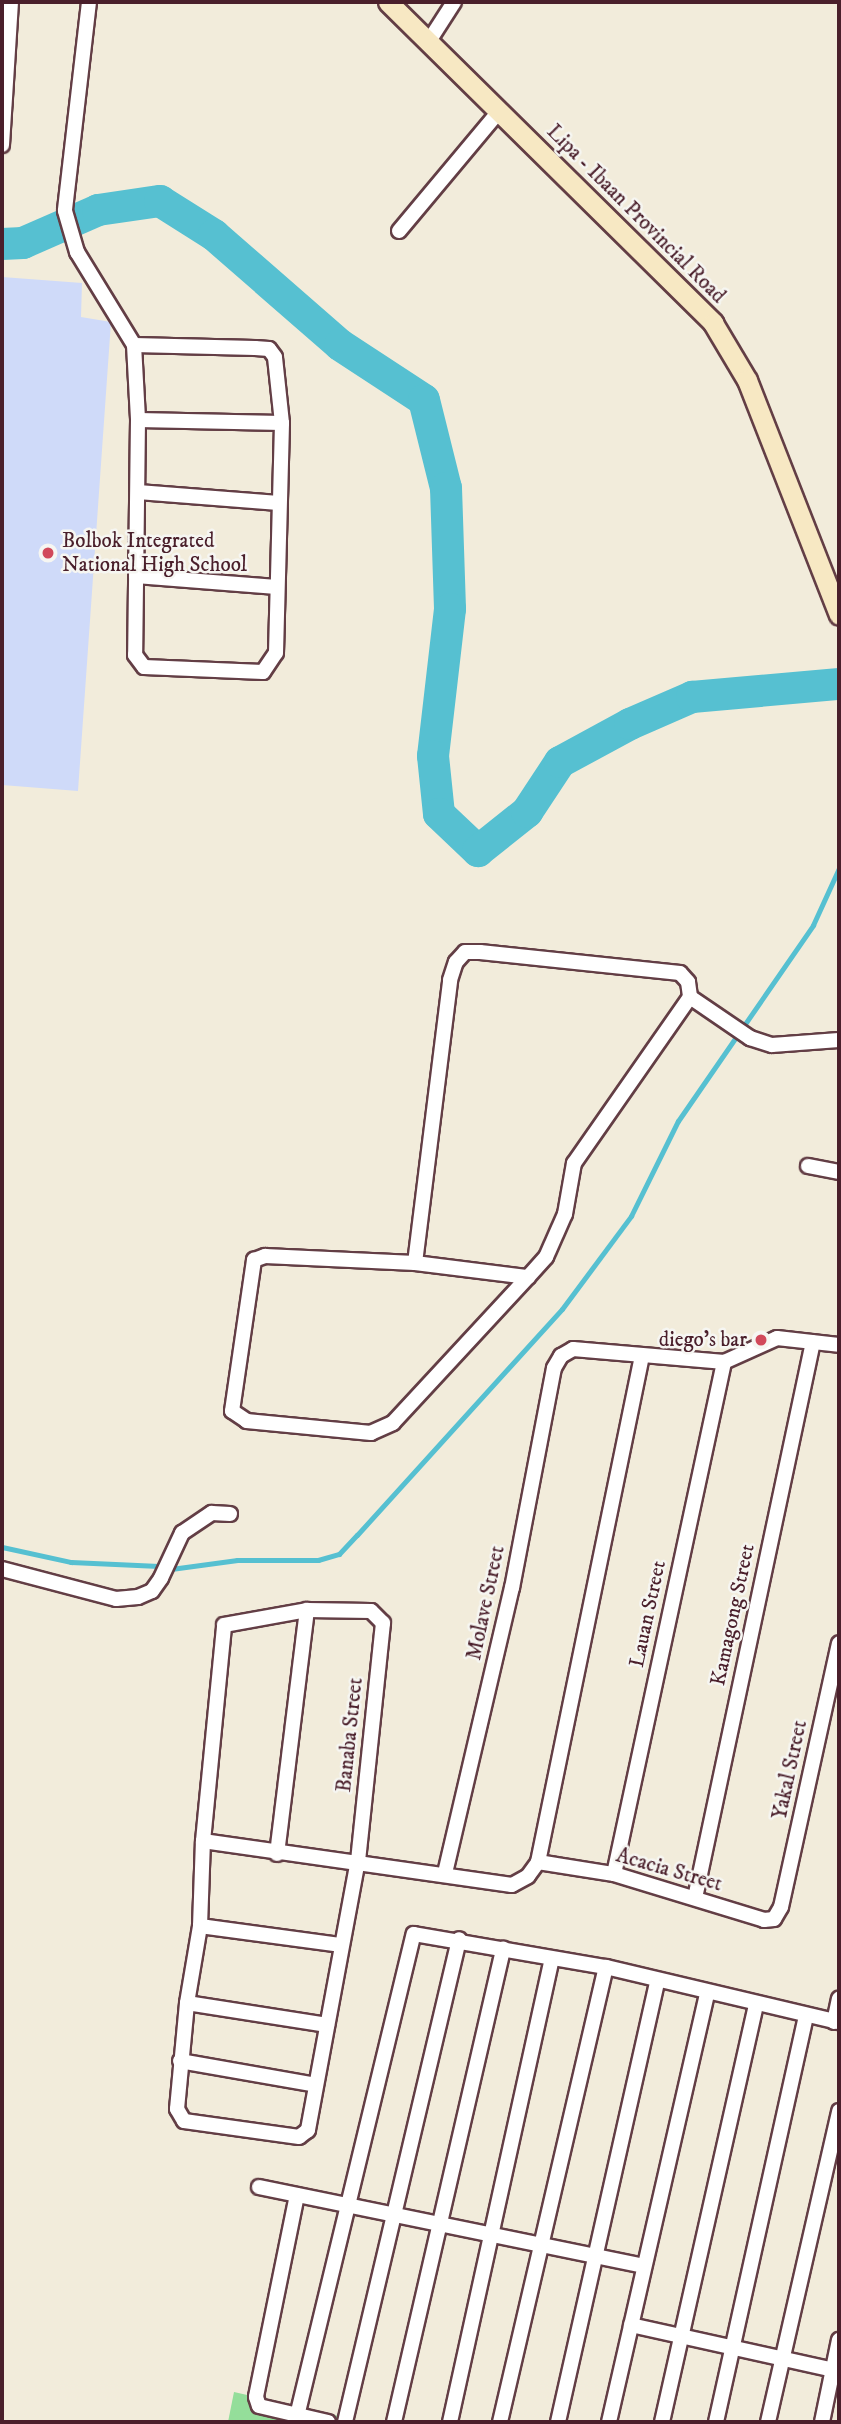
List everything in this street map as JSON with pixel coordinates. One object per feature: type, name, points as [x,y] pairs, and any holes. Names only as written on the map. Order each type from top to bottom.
[{"type":"main road","name":"Lipa - Ibaan Provincial Road","points":[[388,2],[713,323],[747,380],[839,615]]},
{"type":"street","points":[[2,145],[5,21],[11,2]]},
{"type":"street","points":[[89,2],[65,211],[77,252],[134,345],[138,420],[135,655],[144,667],[262,672],[276,653],[282,424],[278,373],[269,349],[134,345]]},
{"type":"street","points":[[429,41],[454,2]]},
{"type":"street","points":[[399,231],[500,110]]},
{"type":"street","points":[[138,420],[282,424]]},
{"type":"street","points":[[138,492],[279,503]]},
{"type":"street","points":[[136,576],[277,587]]},
{"type":"street","points":[[415,1263],[450,980],[456,962],[465,952],[680,973],[688,982],[690,997],[591,1133],[574,1163],[558,1235],[528,1277],[384,1430],[247,1421],[232,1411],[254,1260],[265,1256],[415,1263],[528,1277]]},
{"type":"street","points":[[690,997],[746,1036],[772,1045],[839,1040]]},
{"type":"street","points":[[808,1167],[839,1172]]},
{"type":"street","points":[[203,1841],[277,1854],[358,1860],[512,1885],[523,1881],[538,1862],[642,1356],[724,1362],[777,1338],[839,1345]]},
{"type":"street","name":"Kamagong Street","points":[[695,1898],[813,1342]]},
{"type":"street","name":"Molave Street","points":[[445,1873],[512,1588],[554,1368],[573,1349],[642,1356]]},
{"type":"street","name":"Lauan Street","points":[[614,1874],[724,1362]]},
{"type":"street","points":[[2,1569],[116,1599],[138,1597],[152,1591],[161,1578],[182,1532],[212,1513],[230,1514]]},
{"type":"street","points":[[277,1854],[307,1610],[224,1625],[203,1841],[200,1926],[180,2061],[316,2085]]},
{"type":"street","name":"Banaba Street","points":[[180,2061],[177,2109],[184,2121],[299,2137],[308,2130],[340,1945],[358,1860],[383,1623],[379,1616],[371,1611],[307,1610]]},
{"type":"street","name":"Yakal Street","points":[[781,1907],[839,1643]]},
{"type":"street","name":"Acacia Street","points":[[538,1862],[614,1874],[764,1920],[774,1919],[781,1907]]},
{"type":"street","points":[[200,1926],[340,1945]]},
{"type":"street","points":[[297,2416],[410,1938],[419,1932],[606,1967],[706,1994],[837,2022],[839,1999]]},
{"type":"street","points":[[345,2422],[459,1940]]},
{"type":"street","points":[[394,2422],[443,2223],[503,1948]]},
{"type":"street","points":[[450,2422],[495,2234],[552,1959]]},
{"type":"street","points":[[500,2422],[606,1967]]},
{"type":"street","points":[[558,2422],[657,1981]]},
{"type":"street","points":[[609,2422],[706,1994]]},
{"type":"street","points":[[187,2003],[327,2025]]},
{"type":"street","points":[[662,2422],[756,2004]]},
{"type":"street","points":[[716,2422],[806,2017]]},
{"type":"street","points":[[768,2422],[839,2111]]},
{"type":"street","points":[[259,2188],[396,2213],[595,2258],[645,2266]]},
{"type":"street","points":[[297,2195],[256,2397],[259,2406],[328,2422]]},
{"type":"street","points":[[631,2325],[836,2371]]},
{"type":"street","points":[[822,2422],[836,2371],[839,2340]]},
{"type":"shaded area","name":"Bolbok Integrated National High School","points":[[2,277],[82,283],[81,317],[111,322],[78,791],[2,785]]},
{"type":"green space","points":[[234,2392],[365,2422],[228,2422]]},
{"type":"waterway","points":[[2,244],[23,243],[98,210],[160,201],[214,235],[340,345],[424,400],[446,488],[450,609],[433,756],[439,814],[478,851],[527,812],[560,762],[630,724],[692,697],[839,684]]},
{"type":"waterway","points":[[171,1569],[237,1560],[318,1560],[339,1554],[562,1309],[631,1216],[678,1121],[813,925],[839,868]]},
{"type":"waterway","points":[[2,1547],[71,1562],[159,1566]]},
{"type":"waterway","points":[[68,2422],[81,2422]]},
{"type":"place","name":"Bolbok Integrated National High School","points":[[48,553]]},
{"type":"place","name":"diego's bar","points":[[761,1340]]}]
